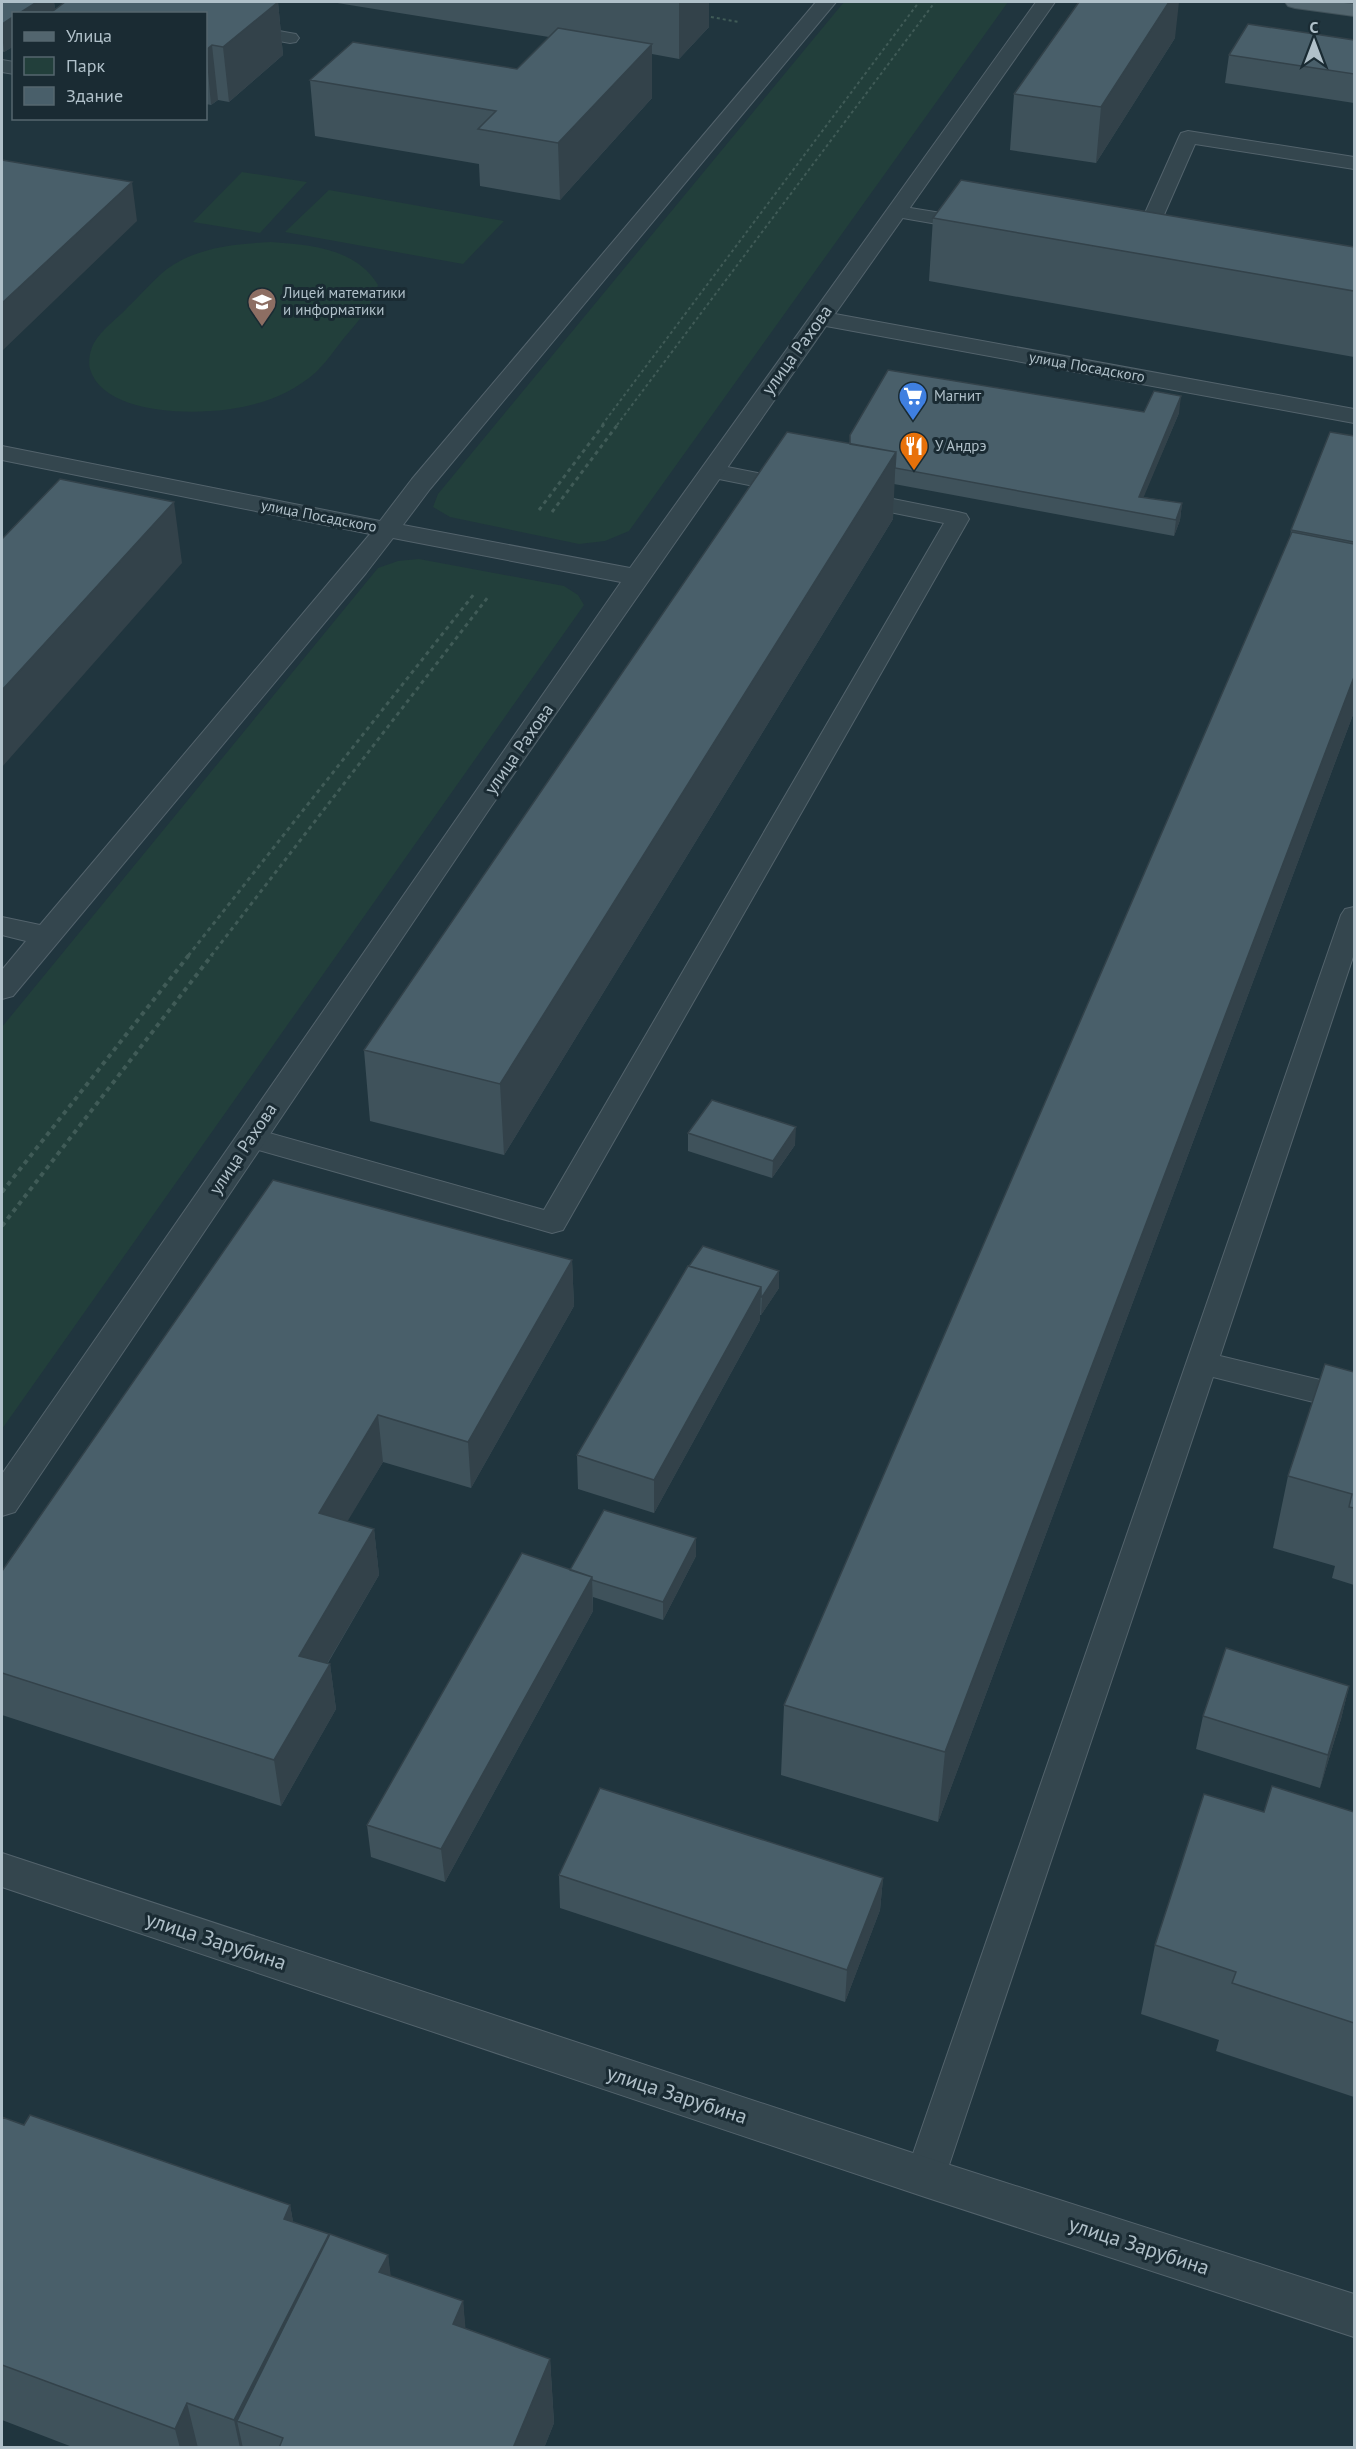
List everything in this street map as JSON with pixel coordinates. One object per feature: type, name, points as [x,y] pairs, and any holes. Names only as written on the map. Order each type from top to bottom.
[{"type":"main road","points":[[1295,2],[1354,10]]},
{"type":"street","points":[[2,989],[387,530],[421,484],[826,2]]},
{"type":"street","name":"улица Рахова","points":[[2,1502],[637,577],[898,212],[1044,2]]},
{"type":"street","name":"улица Посадского","points":[[820,318],[1354,416]]},
{"type":"street","name":"улица Посадского","points":[[2,453],[637,577]]},
{"type":"street","points":[[2,926],[46,936]]},
{"type":"street","name":"улица Зарубина","points":[[2,1870],[925,2177],[1354,2316]]},
{"type":"lane","points":[[207,23],[291,38]]},
{"type":"lane","points":[[1138,252],[1188,137],[1354,163]]},
{"type":"lane","points":[[898,212],[989,227]]},
{"type":"lane","points":[[1115,248],[1161,255]]},
{"type":"lane","points":[[250,1138],[552,1223],[958,519],[712,471]]},
{"type":"lane","points":[[925,2177],[1354,915]]},
{"type":"lane","points":[[1203,1363],[1354,1400]]},
{"type":"path","points":[[2,1192],[514,552],[919,2]]},
{"type":"path","points":[[2,1226],[935,2]]},
{"type":"path","points":[[705,16],[739,22]]},
{"type":"green space","points":[[844,2],[1008,2],[629,531],[605,541],[579,544],[450,517],[433,507],[438,494]]},
{"type":"green space","points":[[242,172],[307,182],[260,233],[193,222]]},
{"type":"green space","points":[[329,190],[504,221],[463,264],[285,232]]},
{"type":"green space","points":[[271,242],[316,247],[345,256],[369,273],[378,285],[364,313],[315,373],[295,388],[279,396],[255,404],[214,411],[189,412],[138,406],[116,398],[100,386],[89,366],[94,343],[105,329],[162,273],[179,262],[204,251]]},
{"type":"green space","points":[[419,559],[564,586],[578,595],[584,605],[2,1429],[2,1027],[378,568],[398,561]]},
{"type":"building","points":[[2,2],[37,2],[21,12],[12,12],[12,17],[2,24]]},
{"type":"building","points":[[65,2],[278,2],[223,47],[212,45],[207,49],[207,12],[52,12]]},
{"type":"building","points":[[1079,2],[1169,2],[1101,107],[1014,94]]},
{"type":"building","points":[[1248,24],[1354,40],[1354,74],[1229,55]]},
{"type":"building","points":[[558,28],[652,44],[558,143],[478,129],[496,111],[310,80],[353,42],[517,69]]},
{"type":"building","points":[[2,160],[132,182],[2,303]]},
{"type":"building","points":[[961,180],[1354,247],[1354,291],[933,218]]},
{"type":"building","points":[[888,370],[1144,412],[1154,391],[1181,396],[1139,497],[1182,503],[1176,520],[895,468],[896,452],[850,444],[850,435]]},
{"type":"building","points":[[787,432],[896,452],[500,1084],[364,1050]]},
{"type":"building","points":[[1330,432],[1354,436],[1354,542],[1291,530]]},
{"type":"building","points":[[60,479],[174,502],[2,690],[2,539]]},
{"type":"building","points":[[1292,532],[1354,544],[1354,677],[945,1752],[784,1705]]},
{"type":"building","points":[[712,1100],[796,1127],[773,1161],[688,1133]]},
{"type":"building","points":[[273,1180],[572,1260],[468,1442],[378,1415],[319,1513],[374,1529],[299,1656],[330,1664],[274,1760],[2,1673],[2,1571]]},
{"type":"building","points":[[703,1246],[779,1271],[761,1297],[761,1287],[689,1266]]},
{"type":"building","points":[[688,1266],[761,1287],[654,1480],[577,1455]]},
{"type":"building","points":[[1325,1364],[1354,1372],[1354,1508],[1349,1507],[1352,1494],[1288,1476]]},
{"type":"building","points":[[604,1510],[696,1538],[663,1602],[592,1580],[592,1577],[570,1570]]},
{"type":"building","points":[[522,1553],[592,1577],[441,1849],[367,1825]]},
{"type":"building","points":[[1226,1648],[1349,1686],[1328,1755],[1203,1716]]},
{"type":"building","points":[[1272,1786],[1354,1812],[1354,2023],[1232,1983],[1236,1972],[1155,1945],[1204,1794],[1264,1812]]},
{"type":"building","points":[[600,1788],[883,1878],[847,1970],[559,1875]]},
{"type":"building","points":[[30,2115],[290,2205],[284,2219],[329,2234],[234,2420],[187,2403],[175,2429],[2,2365],[2,2117],[24,2125]]},
{"type":"building","points":[[330,2234],[388,2255],[379,2272],[463,2301],[453,2324],[550,2359],[513,2448],[279,2448],[283,2438],[237,2421]]},
{"type":"place","name":"Лицей математики и информатики","points":[[262,328]]},
{"type":"place","name":"Магнит","points":[[913,422]]},
{"type":"place","name":"У Андрэ","points":[[914,472]]}]
